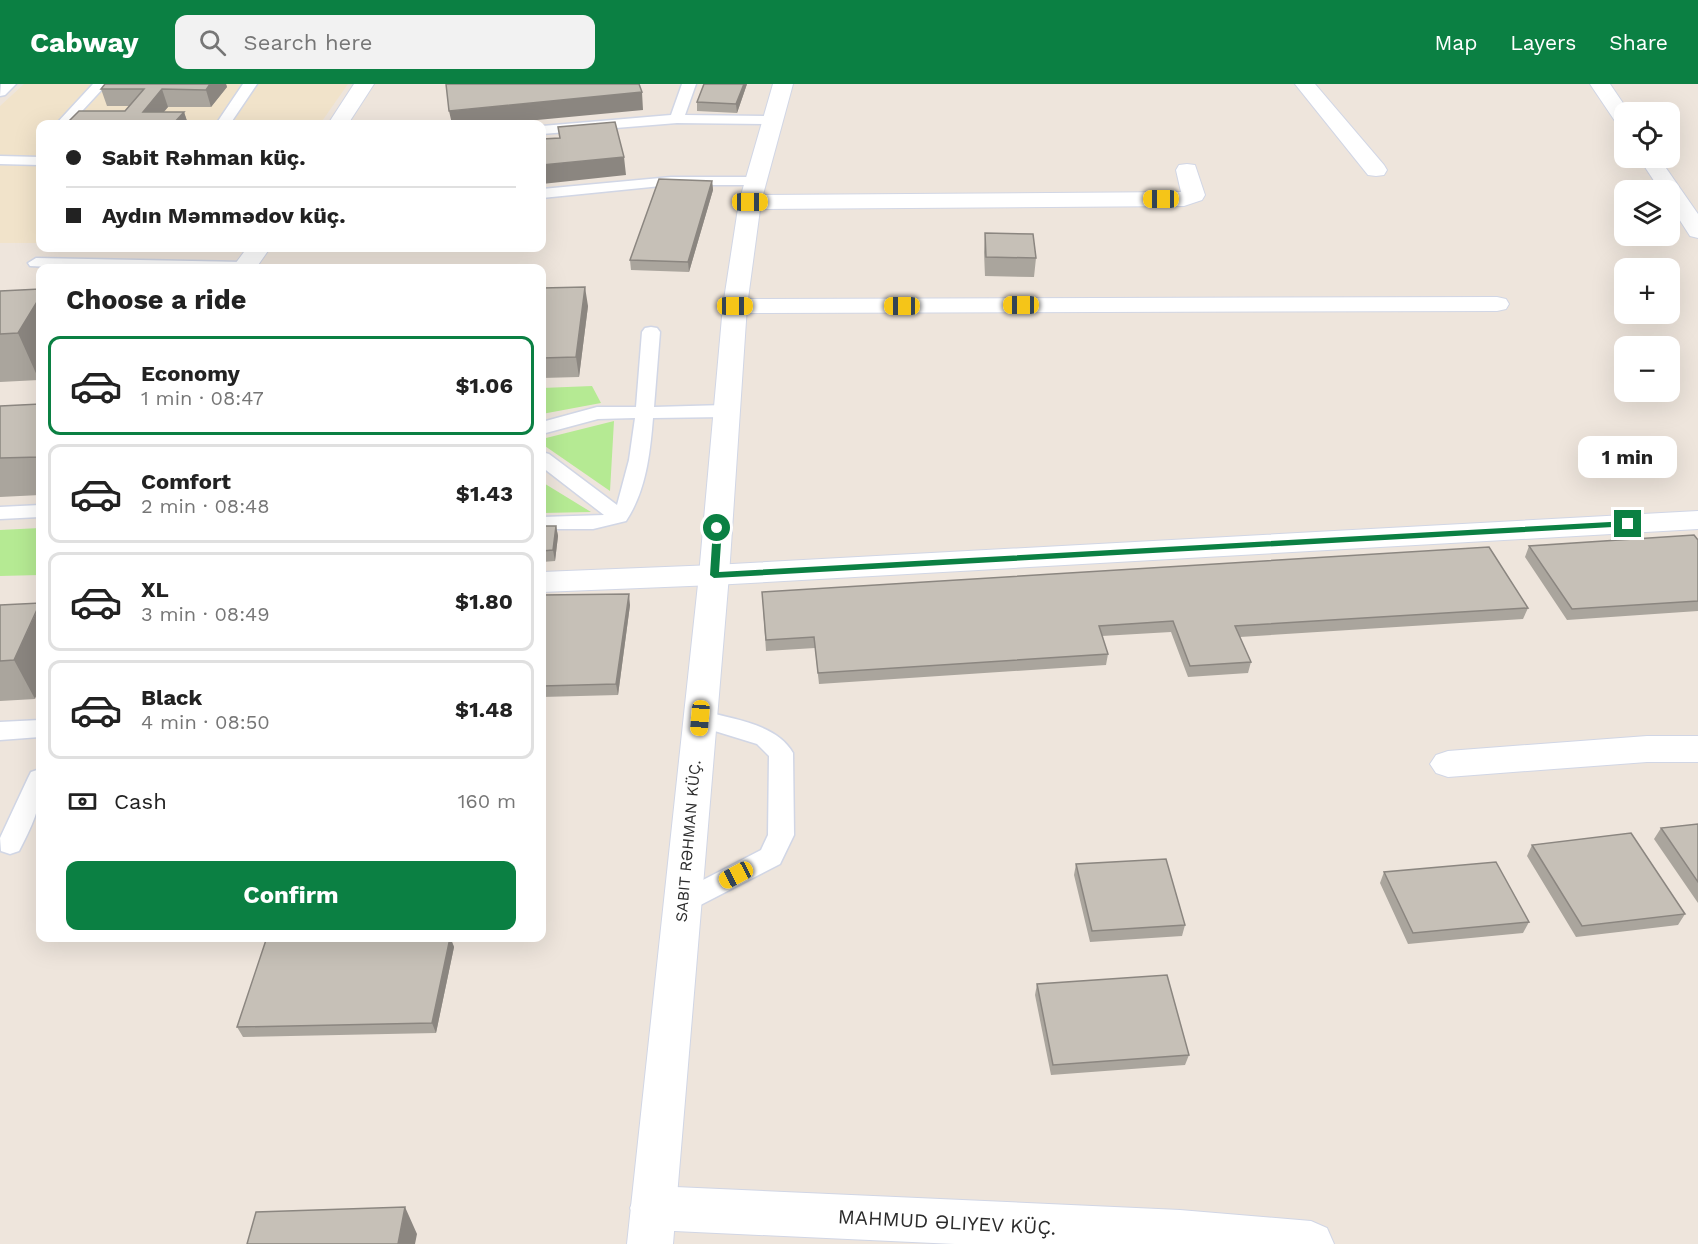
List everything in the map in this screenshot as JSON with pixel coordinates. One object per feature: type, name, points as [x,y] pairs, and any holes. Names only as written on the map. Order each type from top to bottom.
[{"type":"street","points":[[341,120],[364,84]]},
{"type":"street","name":"SABIT RƏHMAN KÜÇ.","points":[[652,1226],[714,575],[735,306],[752,192],[783,84]]},
{"type":"street","points":[[1305,84],[1376,170]]},
{"type":"street","points":[[1600,84],[1614,105]]},
{"type":"street","points":[[1656,168],[1698,231]]},
{"type":"street","points":[[752,192],[1184,199],[1194,195],[1187,170]]},
{"type":"street","points":[[735,306],[1497,304]]},
{"type":"street","points":[[546,582],[714,575],[1698,520]]},
{"type":"street","points":[[1448,764],[1647,749],[1698,749]]},
{"type":"street","name":"MAHMUD ƏLIYEV KÜÇ.","points":[[652,1226],[1180,1232],[1311,1244]]},
{"type":"lane","points":[[0,92],[9,84]]},
{"type":"lane","points":[[67,120],[100,84]]},
{"type":"lane","points":[[226,120],[250,84]]},
{"type":"lane","points":[[677,119],[689,84]]},
{"type":"lane","points":[[546,130],[677,119],[772,120]]},
{"type":"lane","points":[[0,160],[36,157]]},
{"type":"lane","points":[[546,194],[671,181],[752,192]]},
{"type":"lane","points":[[36,263],[78,264]]},
{"type":"lane","points":[[546,524],[588,523],[619,517],[630,504],[645,411],[651,332]]},
{"type":"lane","points":[[546,427],[597,413],[725,411]]},
{"type":"lane","points":[[546,461],[619,517]]},
{"type":"lane","points":[[0,513],[36,511]]},
{"type":"lane","points":[[683,903],[771,857],[782,835],[781,753],[765,738],[700,718]]},
{"type":"lane","points":[[0,731],[36,729]]},
{"type":"lane","points":[[10,844],[36,787]]},
{"type":"shaded area","points":[[24,84],[348,84],[323,120],[36,120],[36,243],[0,243],[0,106]]},
{"type":"green space","points":[[592,386],[601,403],[546,413],[546,388]]},
{"type":"green space","points":[[614,421],[610,491],[546,447],[546,438]]},
{"type":"green space","points":[[546,484],[591,512],[546,513]]},
{"type":"green space","points":[[36,528],[36,575],[0,576],[0,530]]},
{"type":"building","points":[[105,84],[210,84],[206,90],[162,89],[143,112],[184,112],[177,120],[70,120],[79,111],[125,111],[144,89],[101,89]]},
{"type":"building","points":[[446,84],[639,84],[642,92],[449,111]]},
{"type":"building","points":[[704,84],[744,84],[736,104],[697,102]]},
{"type":"building","points":[[615,122],[624,157],[546,165],[546,139],[560,138],[558,127]]},
{"type":"building","points":[[659,179],[712,181],[688,262],[630,260]]},
{"type":"building","points":[[985,233],[1033,234],[1036,258],[986,257]]},
{"type":"building","points":[[585,287],[576,357],[546,358],[546,288]]},
{"type":"building","points":[[36,289],[36,304],[18,333],[0,334],[0,291]]},
{"type":"building","points":[[36,404],[36,457],[0,458],[0,406]]},
{"type":"building","points":[[546,526],[556,526],[553,550],[546,551]]},
{"type":"building","points":[[1694,535],[1698,540],[1698,601],[1572,609],[1529,546]]},
{"type":"building","points":[[1489,547],[1528,608],[1235,626],[1251,662],[1190,666],[1173,621],[1099,626],[1108,654],[818,673],[814,637],[766,640],[762,592]]},
{"type":"building","points":[[629,594],[616,684],[546,686],[546,595]]},
{"type":"building","points":[[36,603],[36,612],[14,660],[0,661],[0,605]]},
{"type":"building","points":[[1698,824],[1698,882],[1661,828]]},
{"type":"building","points":[[1631,833],[1685,914],[1582,926],[1532,845]]},
{"type":"building","points":[[1166,859],[1185,925],[1092,931],[1076,864]]},
{"type":"building","points":[[1496,862],[1529,922],[1413,933],[1384,872]]},
{"type":"building","points":[[265,942],[449,942],[432,1023],[237,1027]]},
{"type":"building","points":[[1167,975],[1189,1055],[1053,1065],[1037,984]]},
{"type":"building","points":[[405,1207],[398,1244],[247,1244],[256,1212]]},
{"type":"route","points":[[717,528],[714,575],[1628,524]]}]
